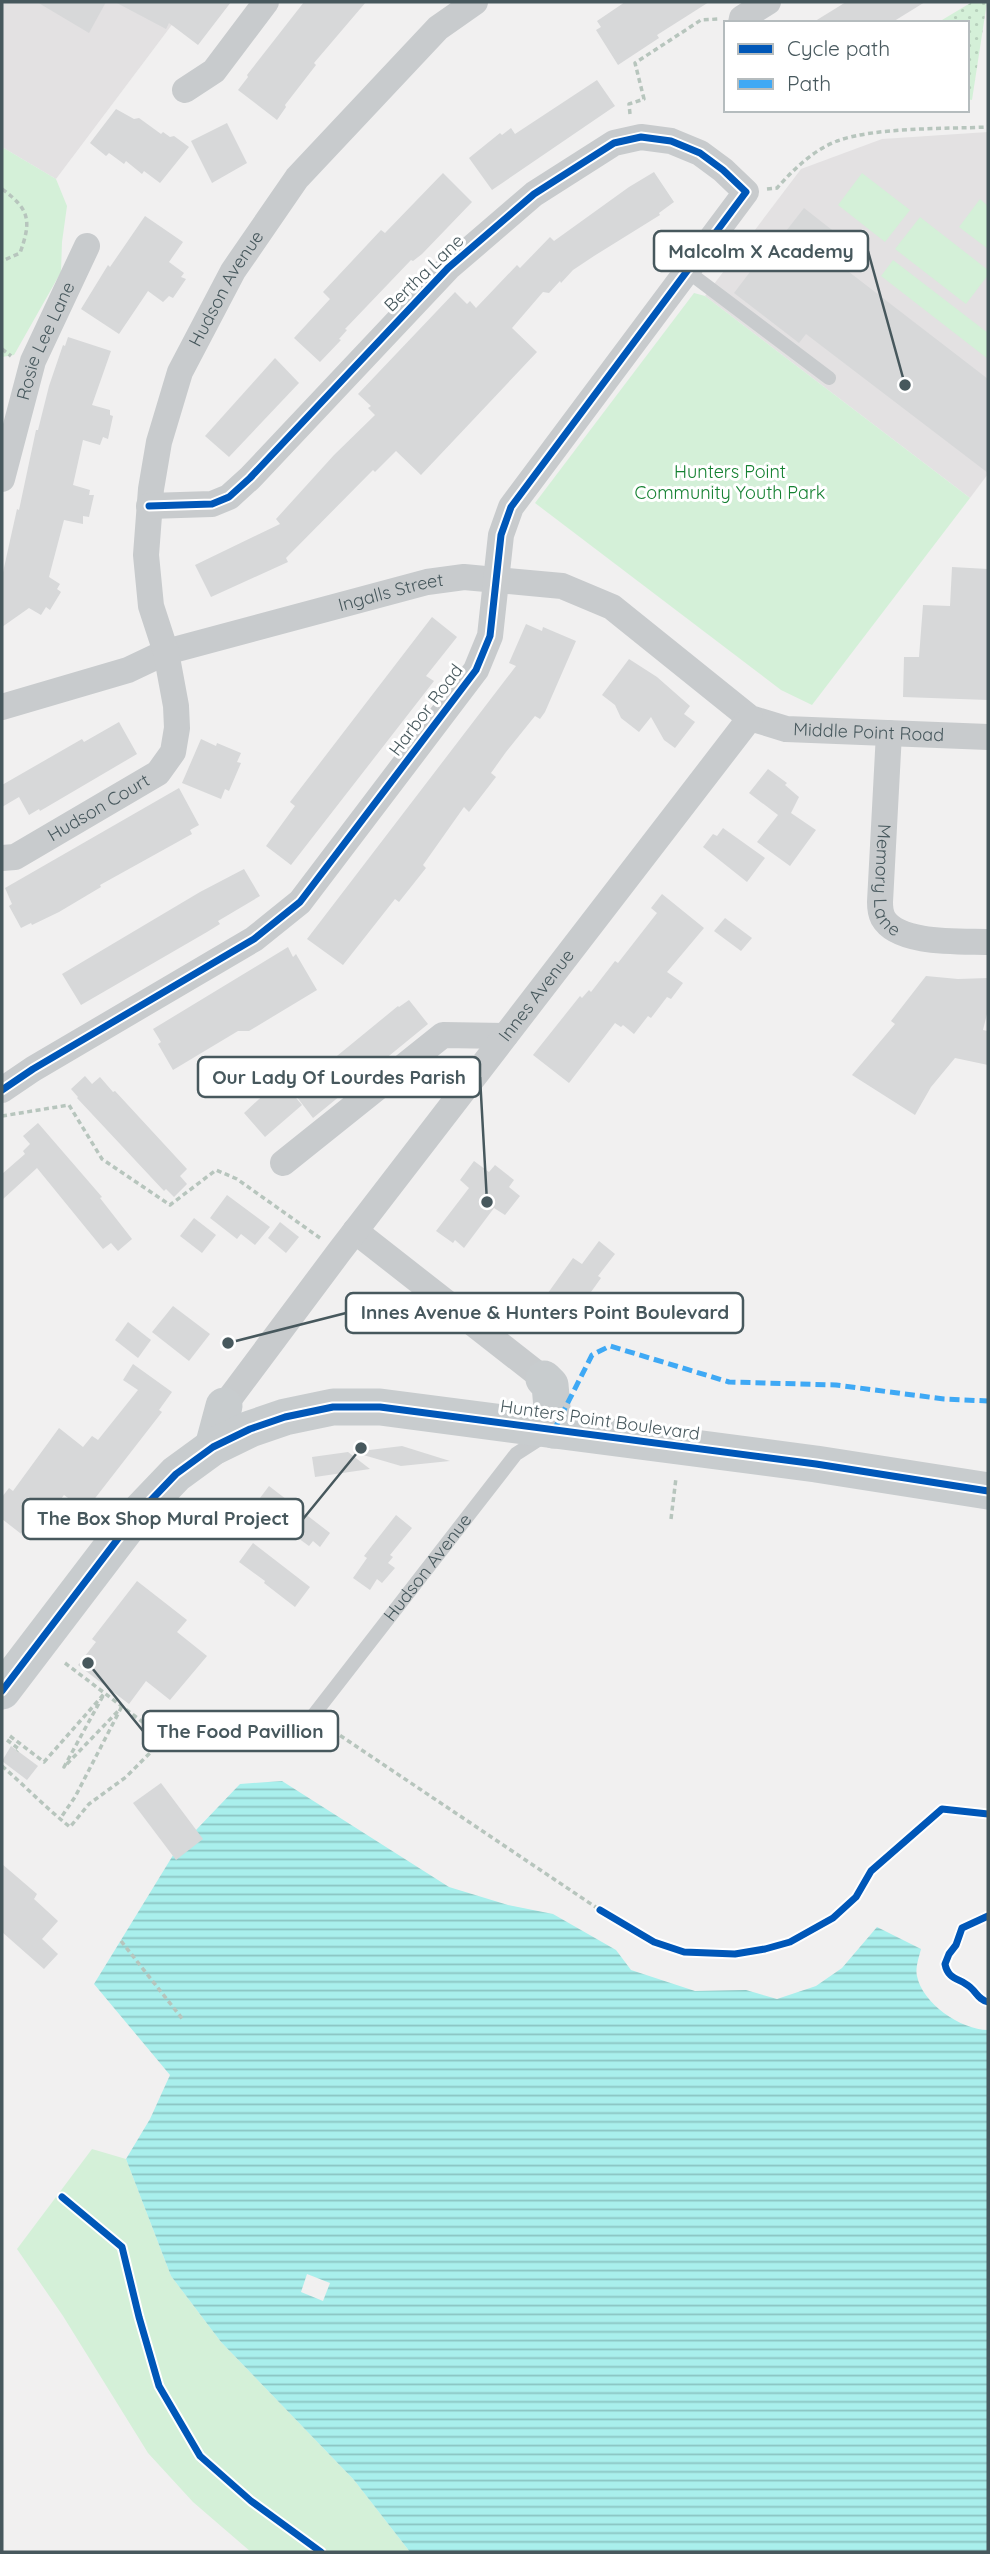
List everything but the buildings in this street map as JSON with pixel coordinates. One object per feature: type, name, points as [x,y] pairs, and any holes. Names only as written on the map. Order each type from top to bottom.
[{"type":"main road","points":[[544,1379],[550,1385],[554,1430]]},
{"type":"main road","points":[[2,1691],[133,1519],[176,1474],[213,1447],[224,1406]]},
{"type":"main road","name":"Hunters Point Boulevard","points":[[213,1447],[261,1425],[332,1407],[380,1406],[816,1464],[988,1492]]},
{"type":"street","points":[[185,90],[214,71],[266,2]]},
{"type":"street","name":"Hudson Avenue","points":[[166,652],[151,606],[146,557],[149,506],[159,442],[180,372],[233,271],[297,178],[438,28],[475,2]]},
{"type":"street","points":[[742,21],[768,2]]},
{"type":"street","name":"Bertha Lane","points":[[149,506],[212,504],[229,497],[448,268],[534,194],[614,144],[641,137],[671,141],[700,153],[746,192]]},
{"type":"street","name":"Harbor Road","points":[[2,1090],[254,939],[300,902],[476,670],[490,636],[501,535],[511,507],[746,192]]},
{"type":"street","name":"Rosie Lee Lane","points":[[2,479],[13,389],[33,361],[87,246]]},
{"type":"street","name":"Ingalls Street","points":[[2,707],[128,670],[166,652],[427,582],[464,577],[562,586],[612,607],[750,718]]},
{"type":"street","name":"Hudson Court","points":[[2,858],[15,858],[158,773],[173,752],[177,728],[176,706],[166,652]]},
{"type":"street","name":"Middle Point Road","points":[[750,718],[786,729],[988,737]]},
{"type":"street","name":"Innes Avenue","points":[[224,1406],[750,718]]},
{"type":"street","name":"Memory Lane","points":[[889,733],[880,902],[882,917],[890,926],[922,939],[988,942]]},
{"type":"street","points":[[283,1163],[443,1035],[505,1035]]},
{"type":"street","points":[[347,1242],[544,1379]]},
{"type":"lane","points":[[687,271],[829,378]]},
{"type":"lane","name":"Hudson Avenue","points":[[312,1717],[516,1454],[554,1430]]},
{"type":"path","points":[[633,138],[629,104],[643,99],[635,62],[701,20],[742,21]]},
{"type":"path","points":[[746,192],[777,188],[797,166],[838,141],[871,133],[988,127]]},
{"type":"path","points":[[2,189],[23,209],[29,229],[20,253],[2,261]]},
{"type":"path","points":[[2,1116],[69,1104],[102,1159],[170,1205],[216,1170],[237,1179],[347,1242]]},
{"type":"path","points":[[671,1519],[676,1478]]},
{"type":"path","points":[[65,1663],[178,1749],[312,1717],[600,1910],[654,1942]]},
{"type":"path","points":[[104,1694],[64,1768],[121,1708]]},
{"type":"path","points":[[17,1751],[19,1749],[8,1738],[44,1762],[104,1694]]},
{"type":"path","points":[[60,1819],[75,1797],[121,1708]]},
{"type":"path","points":[[2,1766],[70,1827],[89,1804],[126,1777],[164,1739]]},
{"type":"path","points":[[121,1941],[184,2021]]},
{"type":"path","points":[[62,2197],[122,2247],[159,2385],[200,2456],[251,2501],[321,2552]]},
{"type":"shaded area","points":[[2,2],[189,2],[56,179],[2,147]]},
{"type":"shaded area","points":[[988,132],[988,474],[970,498],[705,296],[801,169],[882,139]]},
{"type":"green space","points":[[972,2],[987,2],[972,100],[969,99],[969,21],[940,21]]},
{"type":"green space","points":[[2,147],[56,179],[67,206],[61,272],[14,355],[2,357]]},
{"type":"green space","points":[[862,173],[910,210],[885,242],[838,205]]},
{"type":"green space","points":[[980,199],[988,206],[988,249],[959,227]]},
{"type":"green space","points":[[920,217],[988,270],[988,275],[966,304],[895,249]]},
{"type":"green space","points":[[893,260],[988,333],[988,359],[881,276]]},
{"type":"green space","name":"Hunters Point Community Youth Park","points":[[694,293],[705,296],[970,498],[812,705],[781,690],[535,503]]},
{"type":"green space","points":[[92,2149],[126,2159],[171,2276],[221,2342],[354,2480],[410,2552],[251,2552],[193,2502],[148,2453],[63,2316],[17,2249]]},
{"type":"water","points":[[282,1781],[449,1887],[508,1905],[553,1914],[616,1950],[631,1970],[695,1991],[746,1990],[777,1999],[816,1986],[842,1968],[877,1927],[921,1949],[917,1973],[926,1996],[955,2020],[977,2029],[988,2030],[988,2552],[410,2552],[354,2480],[221,2342],[171,2276],[126,2159],[150,2119],[170,2075],[94,1984],[175,1852],[240,1784]]},
{"type":"pier","points":[[307,2274],[330,2283],[323,2301],[301,2292]]},
{"type":"marked path","points":[[554,1430],[592,1355],[610,1346],[729,1382],[836,1385],[944,1399],[988,1401]]},
{"type":"cycle path","points":[[2,1090],[254,939],[300,902],[476,670],[490,636],[501,535],[511,507],[746,192],[700,153],[671,141],[641,137],[614,143],[534,194],[448,268],[229,497],[212,504],[149,506]]},
{"type":"cycle path","points":[[2,1691],[133,1519],[176,1474],[213,1447],[250,1429],[285,1417],[333,1407],[380,1407],[816,1464],[988,1491]]},
{"type":"cycle path","points":[[600,1910],[654,1942],[684,1952],[735,1954],[765,1949],[790,1942],[833,1918],[856,1897],[871,1871],[942,1809],[988,1814]]},
{"type":"cycle path","points":[[988,1916],[962,1928],[945,1964],[952,1976],[988,2002]]},
{"type":"cycle path","points":[[62,2197],[122,2247],[159,2386],[200,2456],[251,2501],[321,2552]]},
{"type":"place","name":"Malcolm X Academy","points":[[905,385]]},
{"type":"place","name":"Our Lady Of Lourdes Parish","points":[[487,1202]]},
{"type":"place","name":"Innes Avenue & Hunters Point Boulevard","points":[[228,1343]]},
{"type":"place","name":"The Box Shop Mural Project","points":[[361,1448]]},
{"type":"place","name":"The Food Pavillion","points":[[88,1663]]}]
